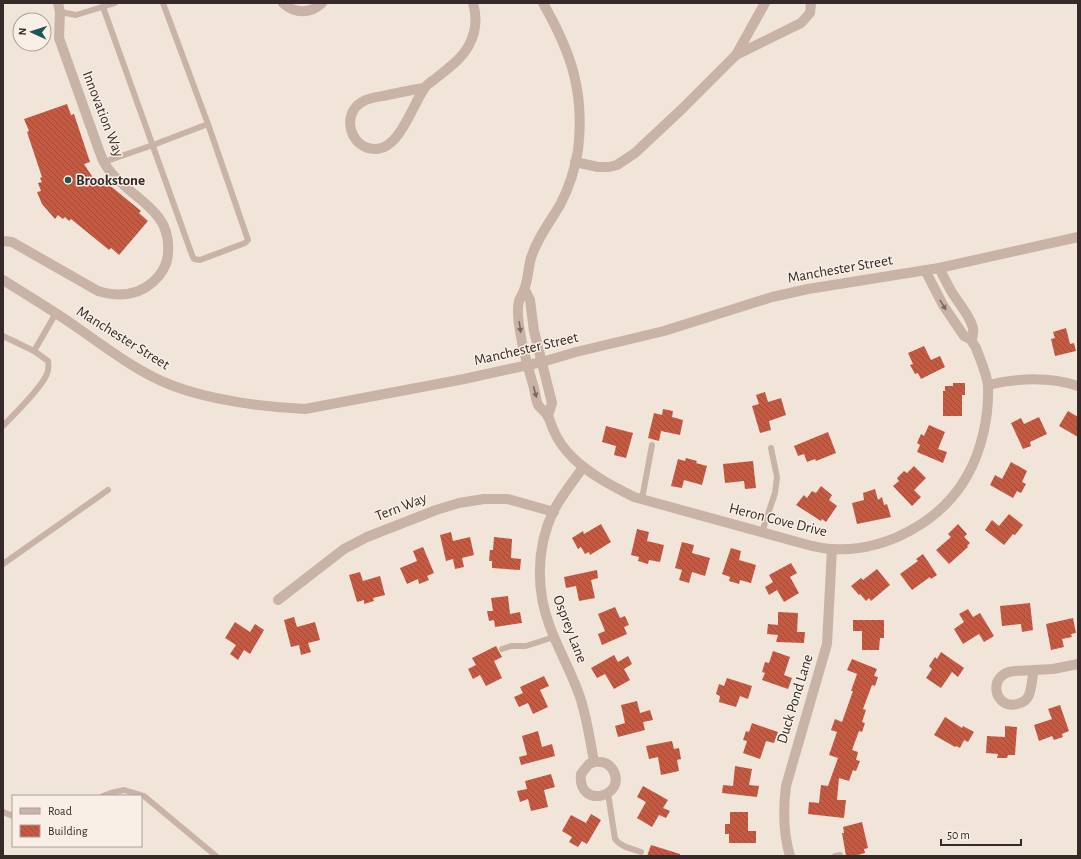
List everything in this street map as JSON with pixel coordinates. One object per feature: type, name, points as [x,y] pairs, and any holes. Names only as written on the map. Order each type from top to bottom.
[{"type":"street","points":[[283,3],[300,12],[309,11],[322,3]]},
{"type":"street","points":[[424,88],[372,98],[362,102],[355,109],[350,118],[350,128],[354,138],[362,145],[372,149],[382,148],[392,143],[396,139],[424,88],[460,58],[469,44],[475,21],[473,3]]},
{"type":"street","name":"Heron Cove Drive","points":[[543,3],[561,37],[575,75],[579,127],[575,162],[566,192],[531,257],[525,290],[519,302],[518,314],[520,330],[538,405],[548,416],[553,430],[561,444],[583,467],[610,485],[642,499],[812,546],[832,550],[867,546],[891,540],[914,528],[934,515],[952,497],[967,477],[978,454],[984,430],[988,385],[987,378],[972,340],[974,330],[969,318],[953,294],[940,268]]},
{"type":"street","points":[[575,162],[598,167],[609,167],[625,161],[635,153],[682,110],[736,55],[765,3]]},
{"type":"street","points":[[736,55],[801,23],[810,13],[811,3]]},
{"type":"street","name":"Innovation Way","points":[[3,241],[12,242],[98,291],[110,295],[134,293],[154,282],[165,267],[168,256],[169,245],[167,232],[156,212],[115,177],[104,162],[62,49],[59,38],[59,8]]},
{"type":"street","name":"Manchester Street","points":[[3,280],[56,313],[136,367],[169,385],[194,393],[218,398],[280,408],[305,409],[542,362],[664,330],[772,297],[808,289],[940,268],[1078,237]]},
{"type":"street","name":"Heron Cove Drive","points":[[925,270],[937,295],[964,336],[972,340]]},
{"type":"street","name":"Heron Cove Drive","points":[[525,290],[530,300],[534,331],[552,403],[548,416]]},
{"type":"street","points":[[988,385],[1021,379],[1045,379],[1078,386]]},
{"type":"street","name":"Osprey Lane","points":[[583,467],[554,512],[543,542],[540,580],[542,604],[554,637],[580,696],[594,762]]},
{"type":"street","name":"Tern Way","points":[[278,600],[344,548],[390,528],[459,502],[484,499],[508,500],[554,512]]},
{"type":"street","name":"Duck Pond Lane","points":[[787,855],[783,810],[786,786],[827,644],[832,550]]},
{"type":"street","points":[[1034,670],[1053,669],[1078,664]]},
{"type":"street","points":[[594,762],[606,763],[614,772],[615,784],[608,794],[593,796],[588,794],[582,785],[581,774],[589,764],[594,762]]},
{"type":"lane","points":[[59,8],[76,15],[115,3]]},
{"type":"lane","points":[[103,7],[192,255],[194,260],[200,260],[245,243],[248,240],[208,124],[163,3]]},
{"type":"lane","points":[[104,162],[208,124]]},
{"type":"lane","points":[[34,351],[56,313]]},
{"type":"lane","points":[[3,336],[34,351],[48,361],[49,369],[37,389],[3,426]]},
{"type":"lane","points":[[642,499],[652,445]]},
{"type":"lane","points":[[762,532],[775,493],[777,477],[771,448]]},
{"type":"lane","points":[[3,564],[108,490]]},
{"type":"lane","points":[[502,649],[511,646],[530,645],[554,637]]},
{"type":"lane","points":[[105,795],[124,790],[141,795]]},
{"type":"lane","points":[[608,794],[615,840],[622,846],[641,852]]},
{"type":"lane","points":[[142,795],[216,856]]},
{"type":"building","name":"Brookstone","points":[[67,104],[71,115],[74,114],[90,162],[84,164],[97,184],[102,179],[141,211],[139,213],[148,221],[119,255],[111,248],[109,250],[71,219],[69,221],[65,217],[63,219],[58,215],[55,219],[42,204],[37,192],[41,191],[38,183],[42,182],[40,178],[42,177],[27,132],[29,131],[24,119]]},
{"type":"building","points":[[1066,328],[1070,344],[1074,343],[1076,351],[1055,356],[1051,339],[1055,338],[1053,332]]},
{"type":"building","points":[[924,346],[931,360],[940,356],[945,367],[921,379],[918,373],[915,374],[910,365],[913,364],[908,353]]},
{"type":"building","points":[[953,383],[965,383],[965,395],[962,395],[962,416],[943,416],[943,391],[945,391],[945,386],[953,386]]},
{"type":"building","points":[[765,392],[768,402],[781,398],[786,415],[769,421],[771,430],[760,433],[752,406],[759,404],[756,395]]},
{"type":"building","points":[[663,409],[673,411],[672,417],[683,420],[680,435],[661,431],[659,441],[648,438],[654,413],[662,415]]},
{"type":"building","points":[[1068,411],[1078,417],[1078,437],[1059,426]]},
{"type":"building","points":[[1039,417],[1047,434],[1030,442],[1031,446],[1023,449],[1011,423],[1021,418],[1024,424]]},
{"type":"building","points":[[929,425],[945,432],[938,449],[947,452],[943,463],[917,452],[920,445],[917,443],[921,434],[924,436]]},
{"type":"building","points":[[606,426],[633,433],[626,458],[614,455],[616,446],[602,442]]},
{"type":"building","points":[[828,432],[836,453],[816,461],[815,459],[807,462],[804,454],[798,456],[794,446]]},
{"type":"building","points":[[686,458],[707,466],[702,485],[684,480],[682,488],[671,486],[678,459],[685,461]]},
{"type":"building","points":[[753,461],[756,488],[745,489],[744,481],[725,483],[723,464]]},
{"type":"building","points":[[1011,462],[1027,471],[1022,482],[1026,484],[1021,493],[1017,491],[1013,498],[990,485],[995,475],[1002,479]]},
{"type":"building","points":[[914,466],[926,478],[914,490],[921,497],[912,506],[893,486],[899,481],[897,478],[904,471],[907,473]]},
{"type":"building","points":[[821,486],[832,495],[829,500],[837,506],[826,522],[822,519],[821,521],[796,505],[804,495],[807,498],[812,491],[816,493]]},
{"type":"building","points":[[875,489],[878,500],[882,497],[884,505],[887,504],[891,517],[857,524],[852,503],[864,500],[863,493]]},
{"type":"building","points":[[1009,514],[1023,525],[1004,545],[985,530],[992,520],[999,526]]},
{"type":"building","points":[[601,524],[611,542],[590,555],[589,552],[585,554],[581,547],[578,549],[572,538],[583,531],[584,534]]},
{"type":"building","points":[[958,524],[967,534],[964,537],[970,543],[967,546],[968,547],[949,564],[936,550],[951,537],[948,534]]},
{"type":"building","points":[[637,529],[649,532],[647,541],[664,545],[660,562],[649,560],[648,564],[638,561],[639,557],[631,555]]},
{"type":"building","points":[[451,532],[453,541],[470,537],[474,555],[462,558],[464,567],[455,569],[453,559],[446,561],[440,535]]},
{"type":"building","points":[[494,537],[512,539],[511,558],[521,559],[520,570],[492,568],[492,561],[489,561],[490,550],[493,550]]},
{"type":"building","points":[[682,542],[694,545],[692,553],[710,558],[705,576],[692,572],[689,583],[679,580],[682,570],[675,568]]},
{"type":"building","points":[[423,547],[434,573],[427,576],[429,580],[419,584],[418,579],[407,584],[400,568],[417,561],[413,551]]},
{"type":"building","points":[[731,548],[741,551],[739,560],[756,565],[751,583],[740,580],[739,584],[729,581],[730,577],[722,574]]},
{"type":"building","points":[[923,554],[937,575],[931,579],[930,577],[912,590],[900,574],[918,561],[916,559]]},
{"type":"building","points":[[791,563],[797,573],[790,577],[799,593],[784,602],[777,590],[769,595],[765,587],[773,582],[769,575]]},
{"type":"building","points":[[877,569],[890,585],[871,601],[869,598],[866,601],[851,586],[861,578],[863,580]]},
{"type":"building","points":[[597,570],[598,578],[591,580],[595,598],[579,601],[576,586],[566,588],[564,577]]},
{"type":"building","points":[[360,572],[363,581],[380,576],[385,595],[373,598],[374,601],[364,604],[364,600],[357,602],[349,575]]},
{"type":"building","points":[[508,596],[510,614],[520,612],[522,623],[495,627],[494,620],[489,621],[487,611],[493,611],[491,598]]},
{"type":"building","points":[[1030,603],[1033,630],[1022,632],[1021,624],[1002,626],[1000,606]]},
{"type":"building","points":[[615,607],[620,618],[625,616],[629,625],[624,627],[627,634],[602,645],[598,634],[605,631],[598,614]]},
{"type":"building","points":[[968,609],[973,617],[980,613],[994,636],[984,642],[979,634],[963,644],[954,629],[964,622],[959,614]]},
{"type":"building","points":[[778,612],[798,613],[797,632],[805,632],[804,643],[776,642],[778,635],[767,634],[768,624],[778,625]]},
{"type":"building","points":[[294,617],[297,627],[315,622],[320,640],[308,643],[311,652],[301,655],[299,645],[291,647],[284,620]]},
{"type":"building","points":[[1073,618],[1076,633],[1071,634],[1072,637],[1062,639],[1064,647],[1051,650],[1046,624]]},
{"type":"building","points":[[853,620],[884,620],[884,638],[880,638],[879,650],[862,650],[862,631],[853,631]]},
{"type":"building","points":[[235,622],[250,632],[255,624],[264,630],[250,654],[244,650],[238,660],[230,654],[236,645],[225,638]]},
{"type":"building","points":[[496,646],[502,657],[494,661],[502,678],[486,686],[480,675],[473,679],[468,669],[476,665],[472,658]]},
{"type":"building","points":[[773,651],[790,657],[784,675],[792,678],[788,689],[762,680],[765,673],[762,672],[765,662],[769,663]]},
{"type":"building","points":[[941,652],[964,668],[958,677],[952,672],[941,688],[926,678],[932,669],[929,666],[935,657],[937,659]]},
{"type":"building","points":[[614,655],[618,662],[628,656],[632,664],[624,669],[630,680],[614,689],[605,674],[597,678],[591,668]]},
{"type":"building","points":[[852,659],[877,669],[874,676],[878,677],[875,686],[872,685],[863,709],[866,710],[862,722],[865,723],[862,732],[859,731],[852,750],[858,752],[856,760],[860,761],[856,771],[853,770],[849,781],[839,778],[837,800],[846,800],[844,818],[808,814],[809,802],[819,803],[821,785],[828,786],[838,758],[829,755],[837,732],[831,730],[835,719],[842,722],[853,691],[851,691],[857,674],[847,670]]},
{"type":"building","points":[[544,676],[549,686],[540,690],[548,707],[533,714],[528,703],[519,707],[514,697],[523,693],[520,687]]},
{"type":"building","points":[[727,678],[752,686],[748,699],[740,696],[736,707],[719,702],[720,696],[716,694],[719,684],[724,686]]},
{"type":"building","points":[[637,701],[640,713],[650,710],[653,720],[643,722],[645,730],[618,737],[615,726],[625,723],[621,705]]},
{"type":"building","points":[[1060,705],[1069,731],[1062,734],[1063,737],[1054,740],[1052,736],[1039,741],[1034,725],[1052,719],[1048,709]]},
{"type":"building","points":[[945,717],[962,728],[963,726],[974,732],[968,742],[964,740],[960,748],[955,747],[934,735]]},
{"type":"building","points":[[752,723],[778,732],[774,743],[766,741],[760,759],[743,753],[747,741],[743,740],[746,731],[749,732]]},
{"type":"building","points":[[1005,726],[1017,727],[1015,755],[1008,755],[1007,758],[997,758],[998,754],[986,753],[987,736],[1005,737]]},
{"type":"building","points":[[538,731],[542,747],[552,744],[555,756],[521,765],[519,757],[527,755],[522,736]]},
{"type":"building","points":[[672,741],[674,749],[679,748],[681,759],[677,760],[679,771],[661,775],[658,757],[649,759],[646,746]]},
{"type":"building","points":[[735,766],[752,769],[749,785],[759,786],[757,797],[722,793],[723,785],[733,786]]},
{"type":"building","points":[[551,774],[555,787],[544,790],[548,807],[531,811],[528,799],[520,802],[517,791],[527,789],[525,781]]},
{"type":"building","points":[[643,786],[668,800],[663,808],[670,811],[666,818],[659,815],[652,827],[637,818],[646,802],[637,797]]},
{"type":"building","points":[[730,812],[748,812],[748,831],[756,831],[756,843],[729,843],[729,834],[725,834],[725,824],[730,824]]},
{"type":"building","points":[[591,814],[601,820],[587,844],[582,841],[578,847],[569,842],[572,837],[562,831],[571,815],[586,823]]},
{"type":"building","points":[[862,822],[868,848],[864,849],[865,853],[858,856],[846,856],[842,833],[844,833],[843,827]]},
{"type":"building","points":[[651,845],[680,854],[680,856],[647,856]]},
{"type":"place","name":"Brookstone","points":[[68,180]]}]
